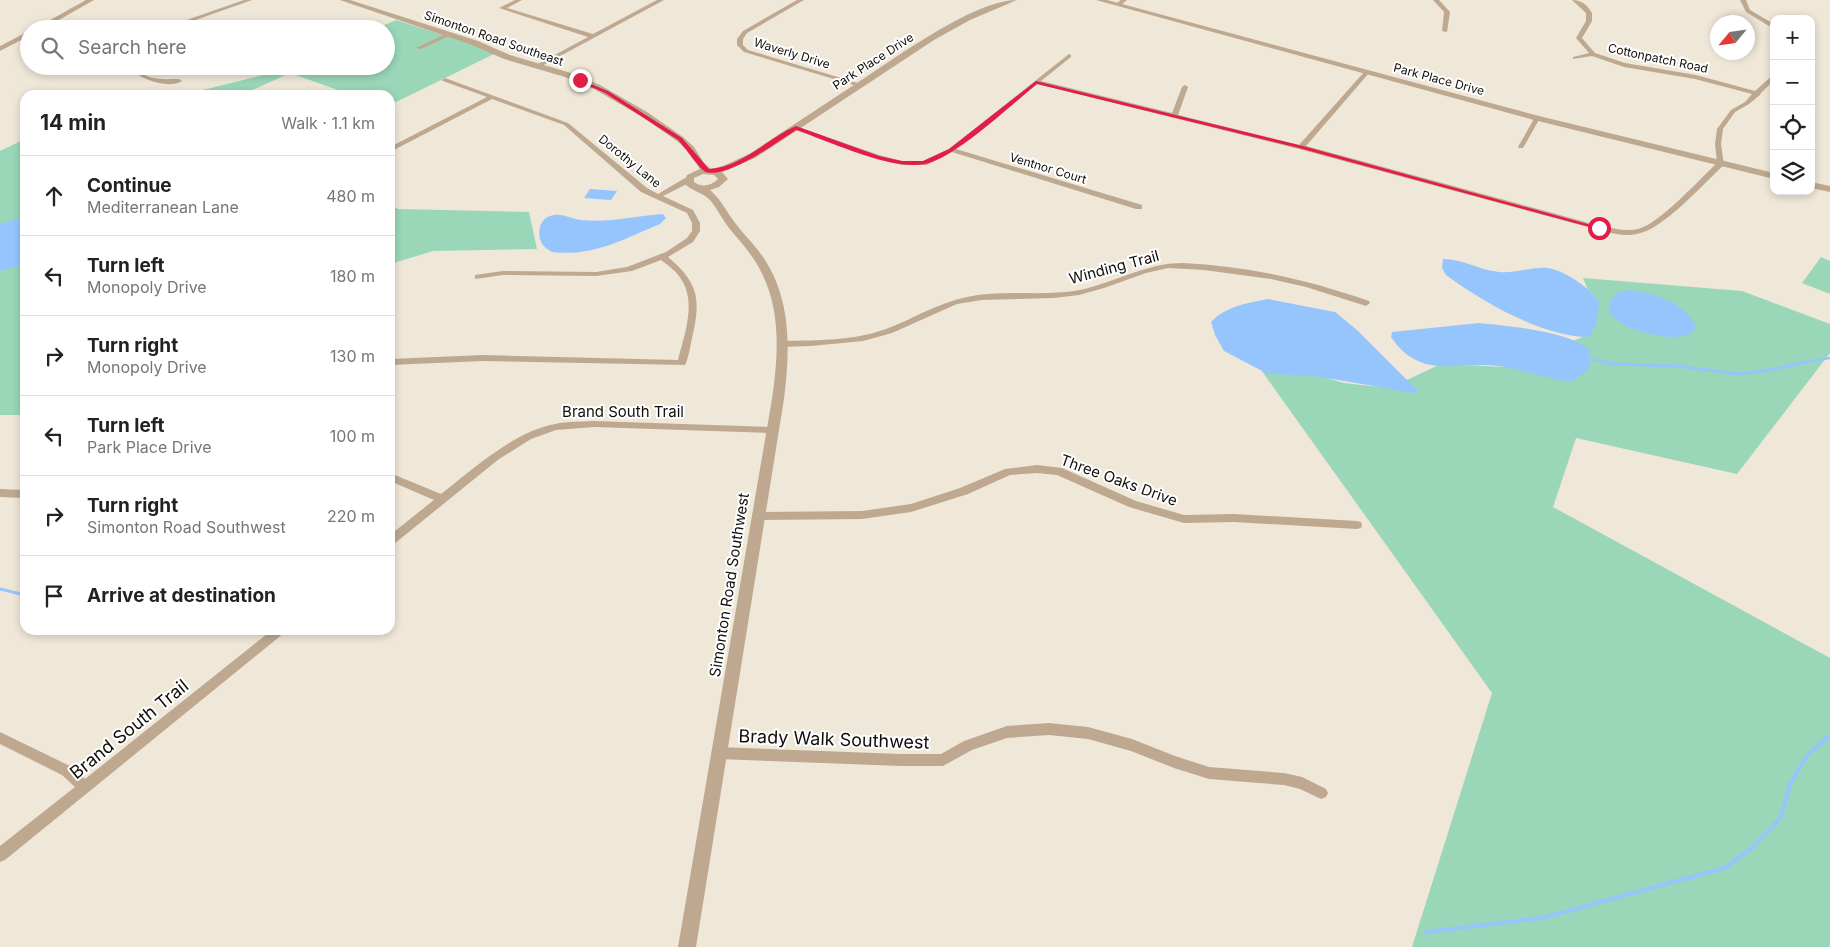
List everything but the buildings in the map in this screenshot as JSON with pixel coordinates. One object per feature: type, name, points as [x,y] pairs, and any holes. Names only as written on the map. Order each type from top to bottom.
[{"type":"street","points":[[54,20],[92,0]]},
{"type":"street","points":[[190,20],[249,0]]},
{"type":"street","name":"Simonton Road Southeast","points":[[343,0],[580,80],[607,92],[675,136]]},
{"type":"street","points":[[519,0],[502,8],[592,36]]},
{"type":"street","points":[[538,66],[661,0]]},
{"type":"street","name":"Waverly Drive","points":[[801,0],[745,32],[740,39],[740,45],[746,51],[859,85]]},
{"type":"street","name":"Park Place Drive","points":[[692,177],[726,168],[752,156],[907,53],[967,18],[1014,0]]},
{"type":"street","name":"Park Place Drive","points":[[1099,0],[1122,2],[1537,118],[1770,175]]},
{"type":"street","points":[[1436,0],[1447,12],[1445,31]]},
{"type":"street","name":"Cottonpatch Road","points":[[1575,0],[1586,6],[1590,12],[1590,20],[1579,38],[1593,54],[1624,65],[1696,77],[1758,94]]},
{"type":"street","points":[[1743,0],[1748,11],[1770,25]]},
{"type":"street","points":[[419,48],[448,35]]},
{"type":"street","points":[[0,48],[20,38]]},
{"type":"street","points":[[1575,58],[1593,54]]},
{"type":"street","points":[[796,128],[877,157],[902,163],[924,162],[951,150],[1069,56]]},
{"type":"street","points":[[1301,147],[1367,72]]},
{"type":"street","points":[[139,75],[154,81],[179,81]]},
{"type":"street","name":"Dorothy Lane","points":[[446,80],[566,124],[644,190],[690,212],[696,223],[696,231],[690,240],[662,256],[629,269],[609,273],[503,273],[478,277]]},
{"type":"street","points":[[1036,82],[1301,147],[1599,228],[1631,234],[1649,229],[1660,221],[1721,163],[1718,144],[1720,129],[1733,111],[1758,94],[1770,80]]},
{"type":"street","points":[[1175,115],[1185,87]]},
{"type":"street","points":[[395,147],[492,97]]},
{"type":"street","points":[[1521,147],[1537,118]]},
{"type":"street","points":[[675,136],[691,149],[701,166],[710,171],[720,181]]},
{"type":"street","points":[[657,197],[692,177],[694,167],[675,136]]},
{"type":"street","name":"Ventnor Court","points":[[951,150],[1139,207]]},
{"type":"street","name":"Park Place Drive","points":[[698,188],[720,181],[742,166],[752,156]]},
{"type":"street","name":"Simonton Road Southwest","points":[[687,947],[772,430],[784,344],[781,314],[769,278],[758,258],[743,237],[733,227],[711,194],[689,183],[692,177]]},
{"type":"street","name":"Simonton Road Southwest","points":[[720,181],[719,193],[739,226],[743,237]]},
{"type":"street","points":[[1815,186],[1830,190]]},
{"type":"street","points":[[671,190],[698,188]]},
{"type":"street","points":[[395,362],[492,358],[682,363],[691,326],[693,302],[689,285],[662,256]]},
{"type":"street","name":"Winding Trail","points":[[784,344],[853,341],[891,330],[928,312],[956,302],[986,297],[1076,294],[1165,266],[1190,266],[1263,274],[1305,283],[1366,304]]},
{"type":"street","name":"Brand South Trail","points":[[395,538],[496,456],[528,437],[555,427],[594,424],[772,430]]},
{"type":"street","name":"Three Oaks Drive","points":[[757,516],[862,515],[911,508],[964,491],[1009,472],[1036,469],[1058,472],[1134,504],[1184,519],[1234,518],[1357,525]]},
{"type":"street","points":[[395,478],[442,500]]},
{"type":"street","points":[[0,493],[20,494]]},
{"type":"street","name":"Brand South Trail","points":[[0,855],[274,635]]},
{"type":"street","name":"Brady Walk Southwest","points":[[718,753],[944,760],[968,745],[1007,732],[1049,729],[1088,733],[1132,744],[1174,762],[1209,773],[1284,779],[1302,784],[1321,794]]},
{"type":"street","points":[[0,738],[67,771],[85,787]]},
{"type":"green space","points":[[395,20],[477,46],[494,54],[395,103],[395,90],[338,90],[296,75],[395,75]]},
{"type":"green space","points":[[263,75],[286,75],[252,90],[203,90]]},
{"type":"green space","points":[[20,141],[20,415],[0,415],[0,151]]},
{"type":"green space","points":[[395,208],[529,212],[537,249],[433,251],[395,262]]},
{"type":"green space","points":[[1821,257],[1830,261],[1830,294],[1802,283]]},
{"type":"green space","points":[[1583,278],[1742,291],[1830,324],[1830,353],[1737,474],[1576,438],[1553,507],[1830,658],[1830,947],[1412,947],[1492,693],[1249,353],[1272,362],[1344,383],[1379,387],[1409,379],[1441,364],[1506,367],[1585,336],[1597,312]]},
{"type":"water","points":[[590,189],[617,191],[611,200],[584,198]]},
{"type":"water","points":[[663,214],[666,218],[660,224],[621,241],[581,252],[552,252],[544,246],[539,233],[543,221],[554,215],[581,220],[601,221]]},
{"type":"water","points":[[20,218],[20,265],[0,271],[0,224]]},
{"type":"water","points":[[1443,259],[1450,259],[1499,272],[1548,268],[1570,276],[1584,286],[1599,302],[1594,330],[1588,337],[1570,335],[1551,331],[1513,316],[1477,296],[1446,275],[1442,268]]},
{"type":"water","points":[[1630,290],[1668,300],[1684,311],[1696,326],[1692,332],[1685,336],[1664,337],[1626,326],[1610,314],[1609,308],[1611,300],[1616,294]]},
{"type":"water","points":[[1268,299],[1335,312],[1357,330],[1418,391],[1414,393],[1315,376],[1268,374],[1224,351],[1215,335],[1211,322],[1230,309]]},
{"type":"water","points":[[1479,323],[1537,330],[1579,343],[1589,349],[1589,369],[1573,381],[1567,381],[1499,366],[1440,366],[1427,364],[1403,351],[1391,337],[1392,332]]},
{"type":"waterway","points":[[1799,363],[1830,358]]},
{"type":"waterway","points":[[1590,359],[1609,363]]},
{"type":"waterway","points":[[1603,362],[1609,363]]},
{"type":"waterway","points":[[1609,363],[1677,366],[1737,374],[1765,371],[1807,362]]},
{"type":"waterway","points":[[0,589],[20,594]]},
{"type":"waterway","points":[[1426,932],[1542,918],[1724,868],[1752,848],[1781,817],[1790,784],[1807,756],[1830,735]]},
{"type":"route","points":[[580,80],[607,92],[644,114],[680,139],[691,149],[701,166],[708,170],[717,171],[752,156],[796,128],[877,157],[902,163],[924,162],[951,150],[1036,82],[1301,147],[1599,228]]}]
